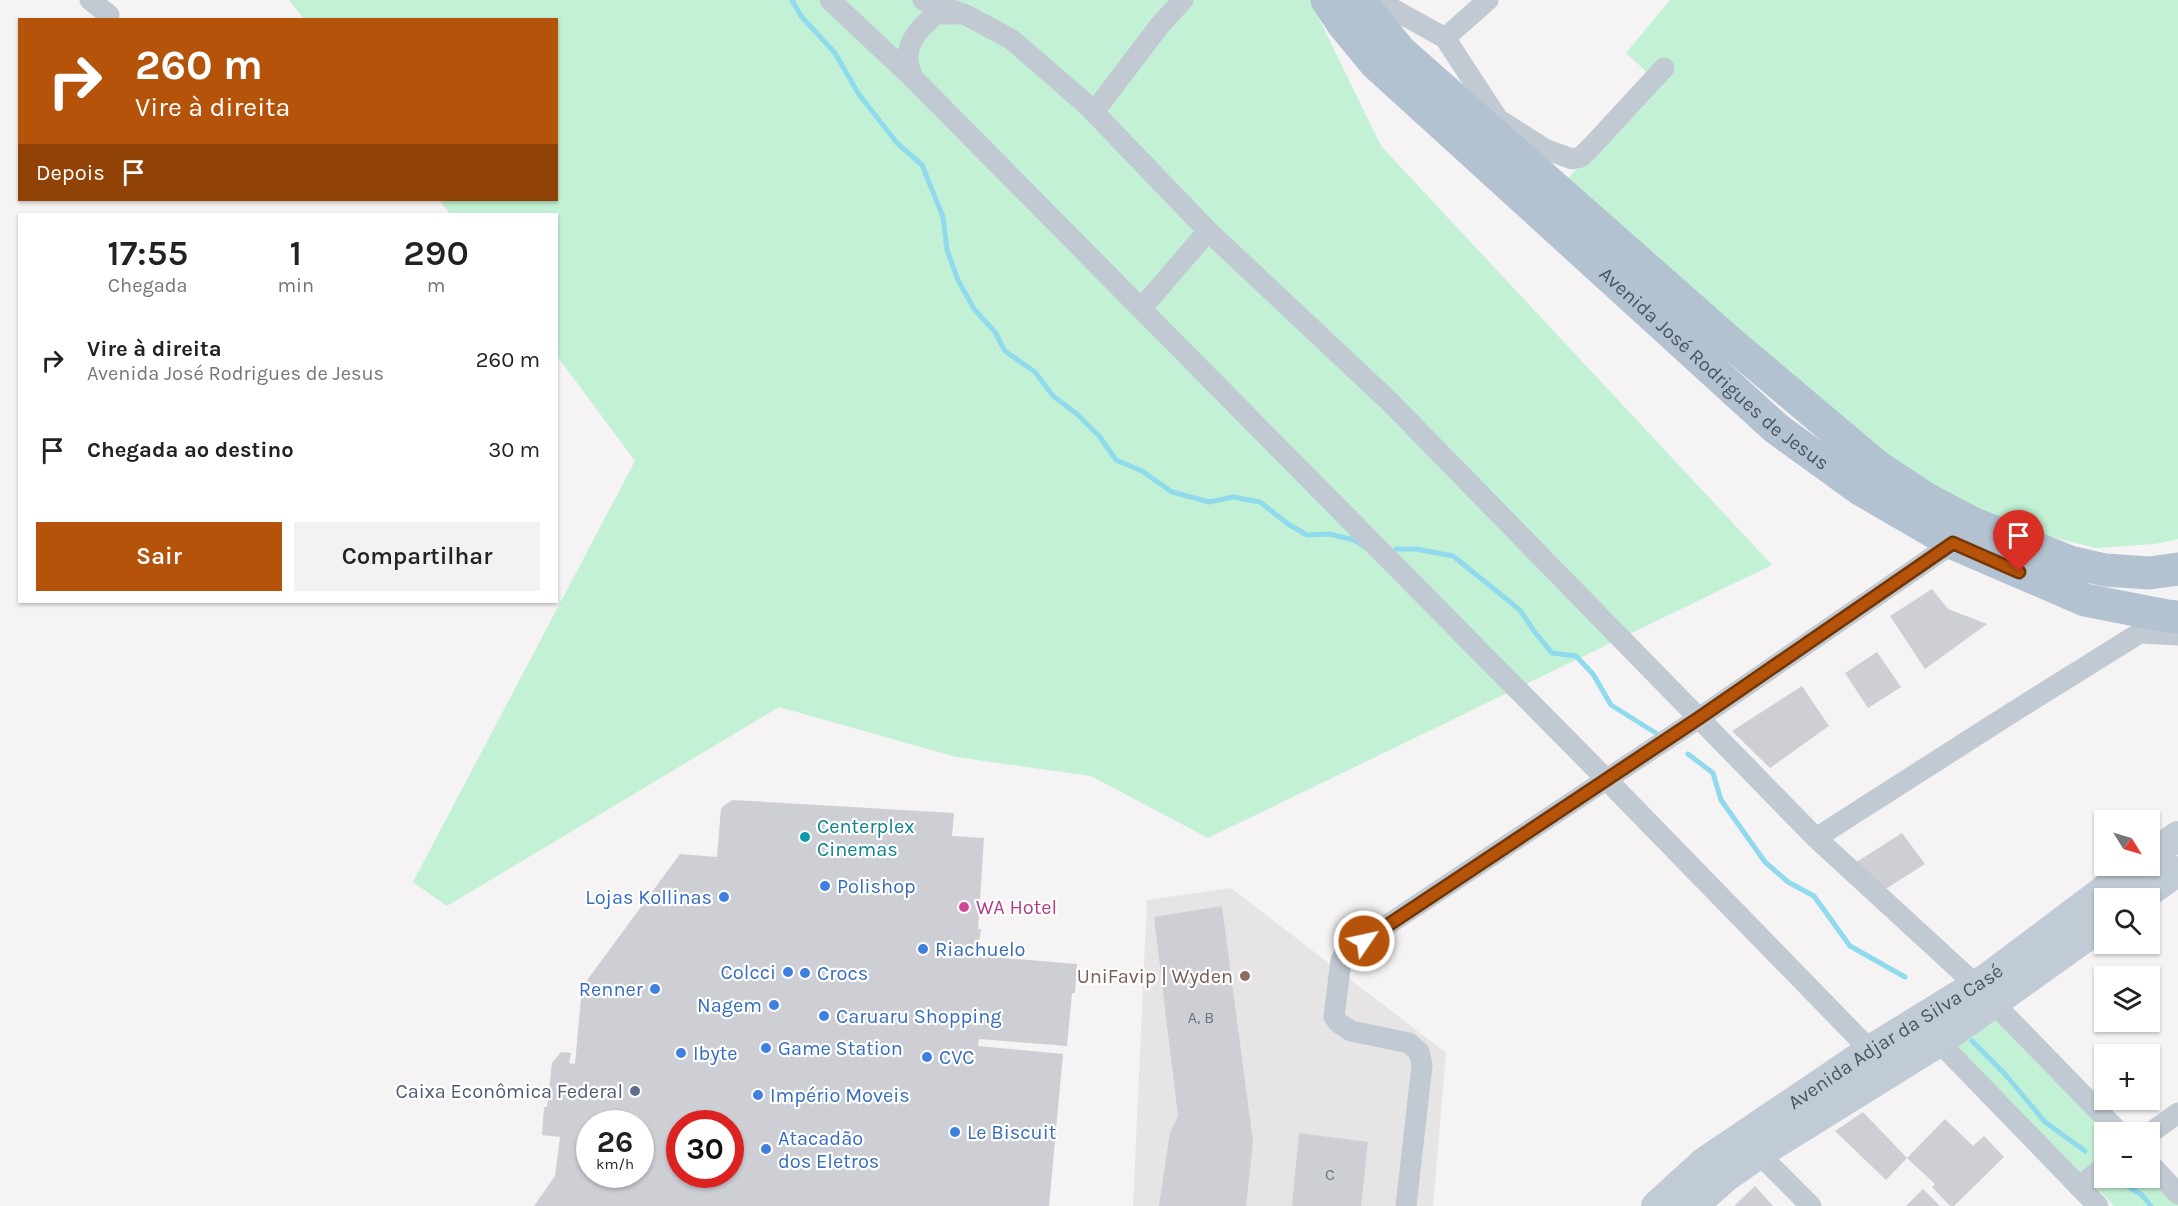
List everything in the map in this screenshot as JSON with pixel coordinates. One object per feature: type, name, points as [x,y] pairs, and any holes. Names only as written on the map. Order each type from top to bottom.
[{"type":"main road","name":"Avenida José Rodrigues de Jesus","points":[[1328,0],[1343,24],[1375,63],[1777,429],[1860,489],[1953,543],[2085,600],[2166,625]]},
{"type":"main road","name":"Avenida José Rodrigues de Jesus","points":[[1359,0],[1400,51],[1494,125],[1741,351],[1878,467],[1924,498],[1972,523],[2070,561],[2105,570],[2149,573],[2178,569]]},
{"type":"main road","points":[[2160,849],[2178,836]]},
{"type":"main road","points":[[2154,888],[2178,871]]},
{"type":"main road","name":"Avenida Adjar da Silva Casé","points":[[1692,1206],[1726,1177],[1759,1154],[1939,1042],[1985,994],[2124,876]]},
{"type":"main road","name":"Avenida Adjar da Silva Casé","points":[[1656,1206],[1703,1163],[1870,1050],[1985,994],[2094,930]]},
{"type":"street","points":[[90,0],[109,15]]},
{"type":"street","points":[[830,0],[913,78],[1607,780],[1870,1050]]},
{"type":"street","points":[[923,0],[966,15],[1011,39],[1094,112],[1208,231],[1389,401],[1816,838],[1985,994],[2109,1122]]},
{"type":"street","points":[[1094,112],[1160,25],[1183,0]]},
{"type":"street","points":[[1383,0],[1391,8],[1445,38],[1494,125],[1572,159],[1581,157],[1665,69]]},
{"type":"street","points":[[1445,38],[1488,0]]},
{"type":"street","points":[[913,78],[908,59],[920,27],[936,14],[966,15]]},
{"type":"street","points":[[1141,309],[1208,231]]},
{"type":"street","points":[[1406,1206],[1422,1065],[1419,1052],[1409,1043],[1351,1031],[1334,1017],[1341,960],[1345,953],[1699,718],[1953,543]]},
{"type":"street","points":[[1816,838],[2013,712],[2166,625]]},
{"type":"street","points":[[1939,1042],[2097,1206]]},
{"type":"street","points":[[2160,1126],[2178,1113]]},
{"type":"street","points":[[1759,1154],[1811,1206]]},
{"type":"street","points":[[2079,1187],[2094,1175]]},
{"type":"street","points":[[2160,1175],[2178,1194]]},
{"type":"shaded area","name":"UniFavip | Wyden","points":[[1231,888],[1446,1053],[1433,1206],[1133,1206],[1147,900]]},
{"type":"green space","points":[[289,0],[1310,0],[1381,146],[1772,565],[1208,838],[1091,776],[956,757],[779,707],[447,906],[413,882],[635,461],[558,357],[558,213],[449,213],[440,201],[558,201],[558,18],[303,18]]},
{"type":"green space","points":[[1670,0],[2178,0],[2178,539],[2155,544],[2095,548],[2041,534],[1956,502],[1880,456],[1565,181],[1660,84],[1626,53]]},
{"type":"green space","points":[[1995,1010],[2101,1122],[2094,1122],[2094,1165],[2079,1176],[1948,1042]]},
{"type":"green space","points":[[2160,1187],[2178,1203],[2178,1206],[2114,1206],[2096,1188]]},
{"type":"building","points":[[1932,589],[1948,609],[1987,624],[1925,669],[1890,616]]},
{"type":"building","points":[[1877,652],[1901,687],[1868,708],[1845,673]]},
{"type":"building","points":[[1802,686],[1829,726],[1770,768],[1732,731]]},
{"type":"building","name":"Caruaru Shopping","points":[[732,800],[954,813],[952,836],[984,838],[978,929],[981,929],[977,956],[1077,964],[1067,1046],[979,1039],[978,1046],[1063,1054],[1049,1206],[534,1206],[555,1176],[560,1137],[542,1135],[544,1107],[547,1107],[552,1063],[561,1052],[571,1053],[569,1063],[575,1064],[582,987],[680,854],[717,857],[721,808]]},
{"type":"building","points":[[1902,833],[1925,864],[1884,890],[1855,863]]},
{"type":"building","points":[[1222,906],[1253,1142],[1246,1206],[1159,1206],[1170,1133],[1178,1116],[1154,917]]},
{"type":"building","points":[[1863,1112],[1907,1158],[1886,1180],[1835,1131]]},
{"type":"building","points":[[1945,1119],[1973,1146],[1984,1136],[2004,1157],[1954,1206],[1950,1206],[1932,1187],[1935,1184],[1907,1158]]},
{"type":"building","points":[[1299,1133],[1368,1142],[1361,1206],[1292,1206]]},
{"type":"building","points":[[1755,1186],[1773,1206],[1734,1206]]},
{"type":"building","points":[[1923,1189],[1940,1206],[1906,1206]]},
{"type":"waterway","points":[[792,0],[801,16],[835,53],[858,93],[897,143],[922,165],[943,217],[947,250],[958,280],[974,309],[995,332],[1005,351],[1035,372],[1053,396],[1077,414],[1100,437],[1116,460],[1142,471],[1172,492],[1209,502],[1233,497],[1260,502],[1288,524],[1307,535],[1329,534],[1354,540],[1363,546]]},
{"type":"waterway","points":[[1396,549],[1416,549],[1453,556],[1520,610],[1552,653],[1576,656],[1593,674],[1611,705],[1659,735]]},
{"type":"waterway","points":[[1688,754],[1713,773],[1721,800],[1765,862],[1788,882],[1814,896],[1850,946],[1905,977]]},
{"type":"waterway","points":[[1972,1041],[2004,1073],[2045,1122],[2085,1151]]},
{"type":"waterway","points":[[2130,1188],[2142,1195],[2151,1206]]},
{"type":"place","name":"Centerplex Cinemas","points":[[805,837]]},
{"type":"place","name":"Polishop","points":[[825,886]]},
{"type":"place","name":"Lojas Kollinas","points":[[724,897]]},
{"type":"place","name":"WA Hotel","points":[[964,907]]},
{"type":"place","name":"Riachuelo","points":[[923,949]]},
{"type":"place","name":"Colcci","points":[[788,972]]},
{"type":"place","name":"Crocs","points":[[805,973]]},
{"type":"place","name":"UniFavip | Wyden","points":[[1245,976]]},
{"type":"place","name":"Renner","points":[[655,989]]},
{"type":"place","name":"Nagem","points":[[774,1005]]},
{"type":"place","name":"Caruaru Shopping","points":[[824,1016]]},
{"type":"place","name":"Game Station","points":[[766,1048]]},
{"type":"place","name":"Ibyte","points":[[681,1053]]},
{"type":"place","name":"CVC","points":[[927,1057]]},
{"type":"place","name":"Caixa Econômica Federal","points":[[635,1091]]},
{"type":"place","name":"Império Moveis","points":[[758,1095]]},
{"type":"place","name":"Le Biscuit","points":[[955,1132]]},
{"type":"place","name":"Atacadão dos Eletros","points":[[766,1149]]},
{"type":"route","points":[[1364,941],[1833,628],[1953,543],[2019,572]]}]
